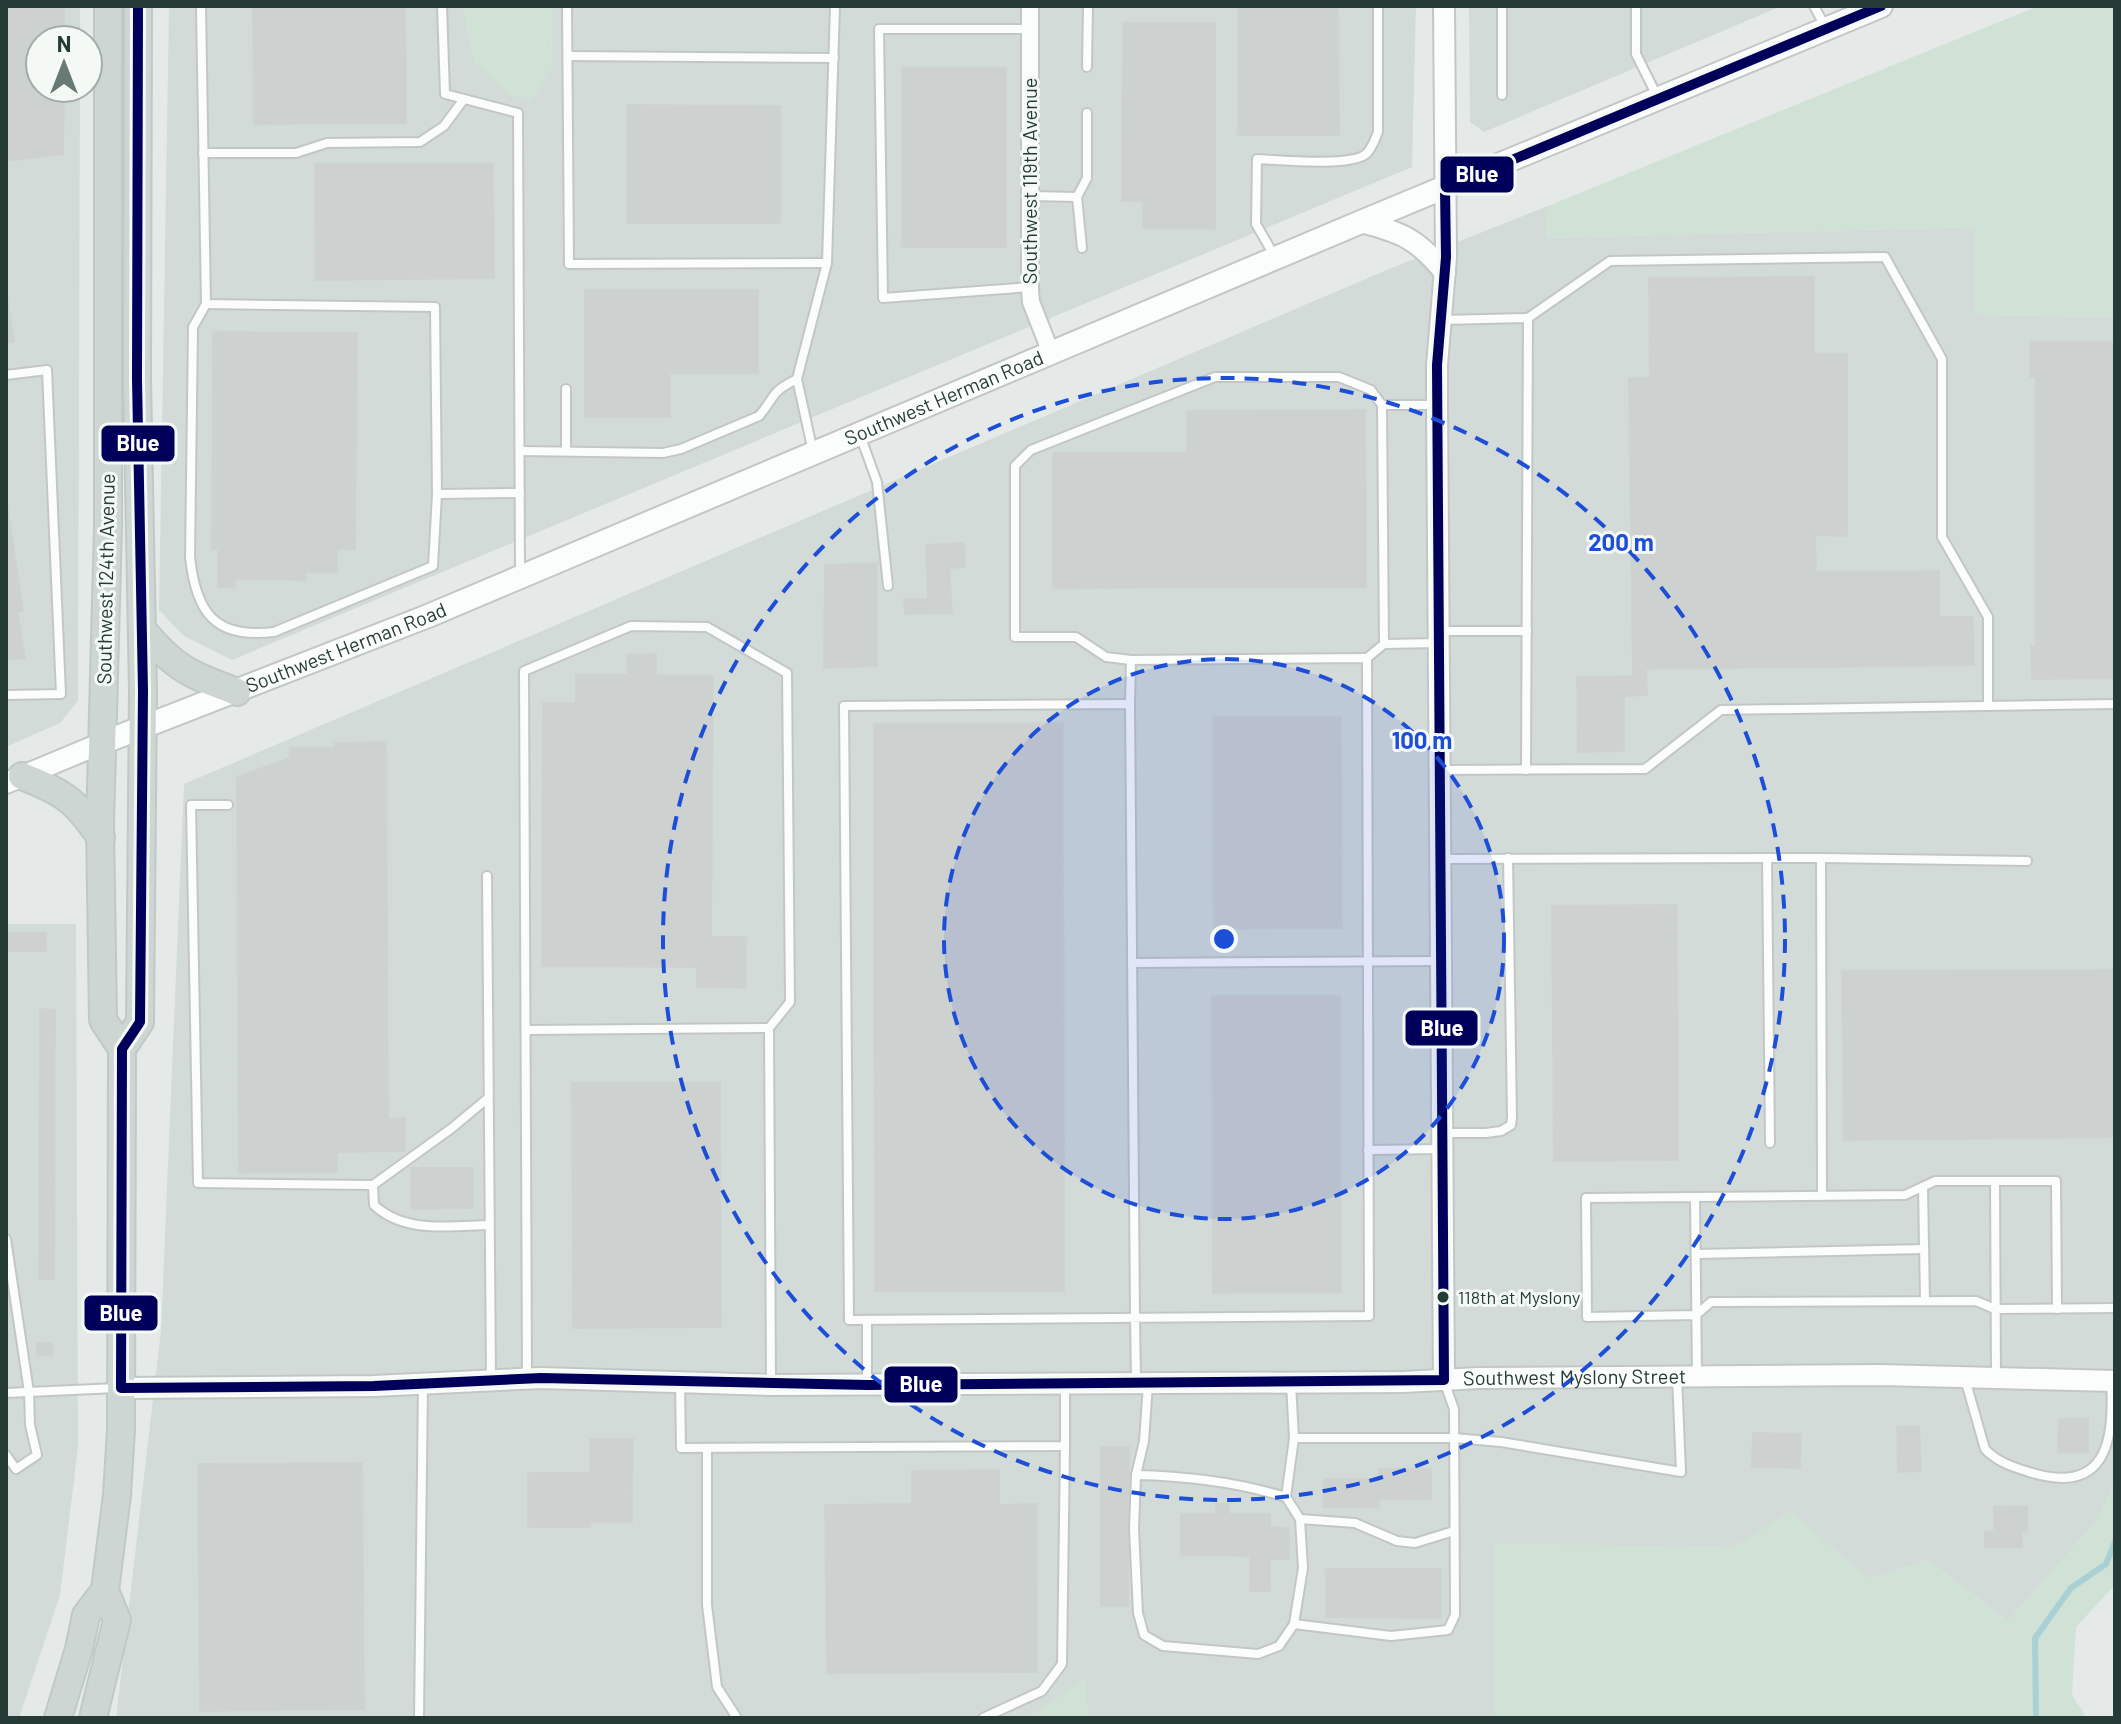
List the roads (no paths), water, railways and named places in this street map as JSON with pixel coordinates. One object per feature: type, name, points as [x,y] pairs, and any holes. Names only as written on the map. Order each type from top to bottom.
[{"type":"main road","name":"Southwest 124th Avenue","points":[[93,1718],[117,1620],[105,1590],[117,1495],[121,1388],[122,1049],[103,1020],[101,838],[108,527],[108,6]]},
{"type":"main road","name":"Southwest 124th Avenue","points":[[122,1049],[140,1022],[143,727],[137,379],[138,6]]},
{"type":"main road","name":"Southwest Herman Road","points":[[102,743],[520,578],[1881,6]]},
{"type":"main road","points":[[142,629],[174,664],[237,692]]},
{"type":"main road","points":[[14,779],[65,795],[76,804],[101,838]]},
{"type":"main road","name":"Southwest 124th Avenue","points":[[58,1718],[86,1615],[105,1590]]},
{"type":"street","name":"Southwest 119th Avenue","points":[[1030,6],[1030,287],[1031,302],[1051,353]]},
{"type":"street","points":[[1444,6],[1445,273],[1437,405],[1444,1380]]},
{"type":"street","points":[[1361,222],[1393,230],[1419,243],[1445,273]]},
{"type":"street","name":"Southwest Herman Road","points":[[14,779],[102,743]]},
{"type":"street","name":"Southwest Myslony Street","points":[[121,1388],[423,1384],[527,1379],[771,1385],[1291,1383],[1479,1378],[1881,1375],[2113,1380]]},
{"type":"lane","points":[[201,6],[206,304],[193,327],[190,557],[193,584],[205,613],[219,627],[251,635],[274,632],[433,566],[437,494],[435,307],[206,304]]},
{"type":"lane","points":[[442,6],[445,94],[518,113],[520,578]]},
{"type":"lane","points":[[567,6],[569,264],[827,263]]},
{"type":"lane","points":[[814,453],[797,379],[827,263],[835,6]]},
{"type":"lane","points":[[1087,67],[1088,6]]},
{"type":"lane","points":[[1276,258],[1256,224],[1257,159],[1348,161],[1365,156],[1378,132],[1378,6]]},
{"type":"lane","points":[[1502,6],[1502,95]]},
{"type":"lane","points":[[1636,6],[1636,54],[1658,98]]},
{"type":"lane","points":[[1814,6],[1826,29]]},
{"type":"lane","points":[[1030,29],[879,29],[883,298],[1030,287]]},
{"type":"lane","points":[[568,56],[834,58]]},
{"type":"lane","points":[[203,153],[296,153],[327,143],[420,142],[444,126],[464,99]]},
{"type":"lane","points":[[1082,248],[1077,197],[1087,178],[1087,113]]},
{"type":"lane","points":[[1030,196],[1077,197]]},
{"type":"lane","points":[[1441,320],[1528,318],[1610,261],[1885,257],[1942,359],[1942,537],[1988,617],[1988,706]]},
{"type":"lane","points":[[1526,770],[1528,318]]},
{"type":"lane","points":[[6,375],[47,370],[61,694],[6,695]]},
{"type":"lane","points":[[1384,644],[1382,405],[1371,390],[1339,377],[1215,377],[1031,450],[1015,466],[1015,637],[1076,637],[1106,657],[1131,660],[1367,658],[1384,644],[1527,631]]},
{"type":"lane","points":[[520,451],[663,453],[681,449],[759,416],[771,395],[797,379]]},
{"type":"lane","points":[[566,389],[566,451]]},
{"type":"lane","points":[[1382,405],[1437,405]]},
{"type":"lane","points":[[859,434],[877,482],[888,586]]},
{"type":"lane","points":[[437,494],[520,493]]},
{"type":"lane","points":[[527,1379],[524,671],[631,626],[707,627],[787,673],[790,1002],[769,1028],[771,1385]]},
{"type":"lane","points":[[1130,704],[844,706],[849,1320],[1369,1316],[1367,658]]},
{"type":"lane","points":[[1131,660],[1135,1317],[1144,1441],[1136,1475],[1134,1529],[1138,1613],[1144,1635],[1163,1646],[1258,1654],[1279,1646],[1294,1624],[1303,1568],[1300,1519],[1286,1497],[1294,1438],[1291,1383]]},
{"type":"lane","points":[[1440,770],[1645,769],[1721,710],[2115,704]]},
{"type":"lane","points":[[228,805],[191,805],[198,1183],[373,1185],[488,1098]]},
{"type":"lane","points":[[1368,1150],[1501,1131],[1511,1125],[1508,858]]},
{"type":"lane","points":[[1767,858],[1770,1143]]},
{"type":"lane","points":[[1821,858],[1822,1196]]},
{"type":"lane","points":[[1440,859],[2027,861]]},
{"type":"lane","points":[[487,876],[491,1380]]},
{"type":"lane","points":[[1132,963],[1441,961]]},
{"type":"lane","points":[[526,1030],[769,1028]]},
{"type":"lane","points":[[2057,1309],[2056,1181],[1935,1181],[1905,1195],[1586,1198],[1587,1317],[1696,1315],[1711,1302],[1976,1301],[1995,1309],[2057,1309],[2115,1308]]},
{"type":"lane","points":[[1995,1181],[1996,1379]]},
{"type":"lane","points":[[373,1185],[374,1205],[403,1224],[489,1225]]},
{"type":"lane","points":[[1923,1187],[1925,1301]]},
{"type":"lane","points":[[1294,1438],[1454,1438],[1501,1442],[1681,1472],[1687,1376],[1696,1315],[1695,1197]]},
{"type":"lane","points":[[6,1239],[29,1392],[30,1425],[37,1455],[16,1469],[6,1455]]},
{"type":"lane","points":[[1696,1254],[1924,1249]]},
{"type":"lane","points":[[867,1320],[867,1385]]},
{"type":"lane","points":[[1965,1378],[1985,1449],[1992,1457],[2011,1467],[2047,1478],[2076,1478],[2092,1469],[2106,1451],[2113,1411],[2113,1380]]},
{"type":"lane","points":[[1294,1624],[1391,1636],[1448,1630],[1455,1615],[1454,1409],[1444,1380]]},
{"type":"lane","points":[[680,1382],[681,1448],[1065,1446]]},
{"type":"lane","points":[[419,1718],[423,1384]]},
{"type":"lane","points":[[983,1718],[1042,1691],[1062,1664],[1065,1384]]},
{"type":"lane","points":[[6,1393],[121,1388]]},
{"type":"lane","points":[[707,1448],[707,1605],[717,1687],[737,1718]]},
{"type":"lane","points":[[1136,1475],[1182,1476],[1248,1486],[1286,1497]]},
{"type":"lane","points":[[1300,1519],[1355,1523],[1397,1541],[1415,1543],[1454,1531]]},
{"type":"waterway","points":[[2036,1718],[2035,1638],[2071,1588],[2106,1564],[2115,1542]]},
{"type":"place","name":"118th at Myslony","points":[[1443,1297]]}]
